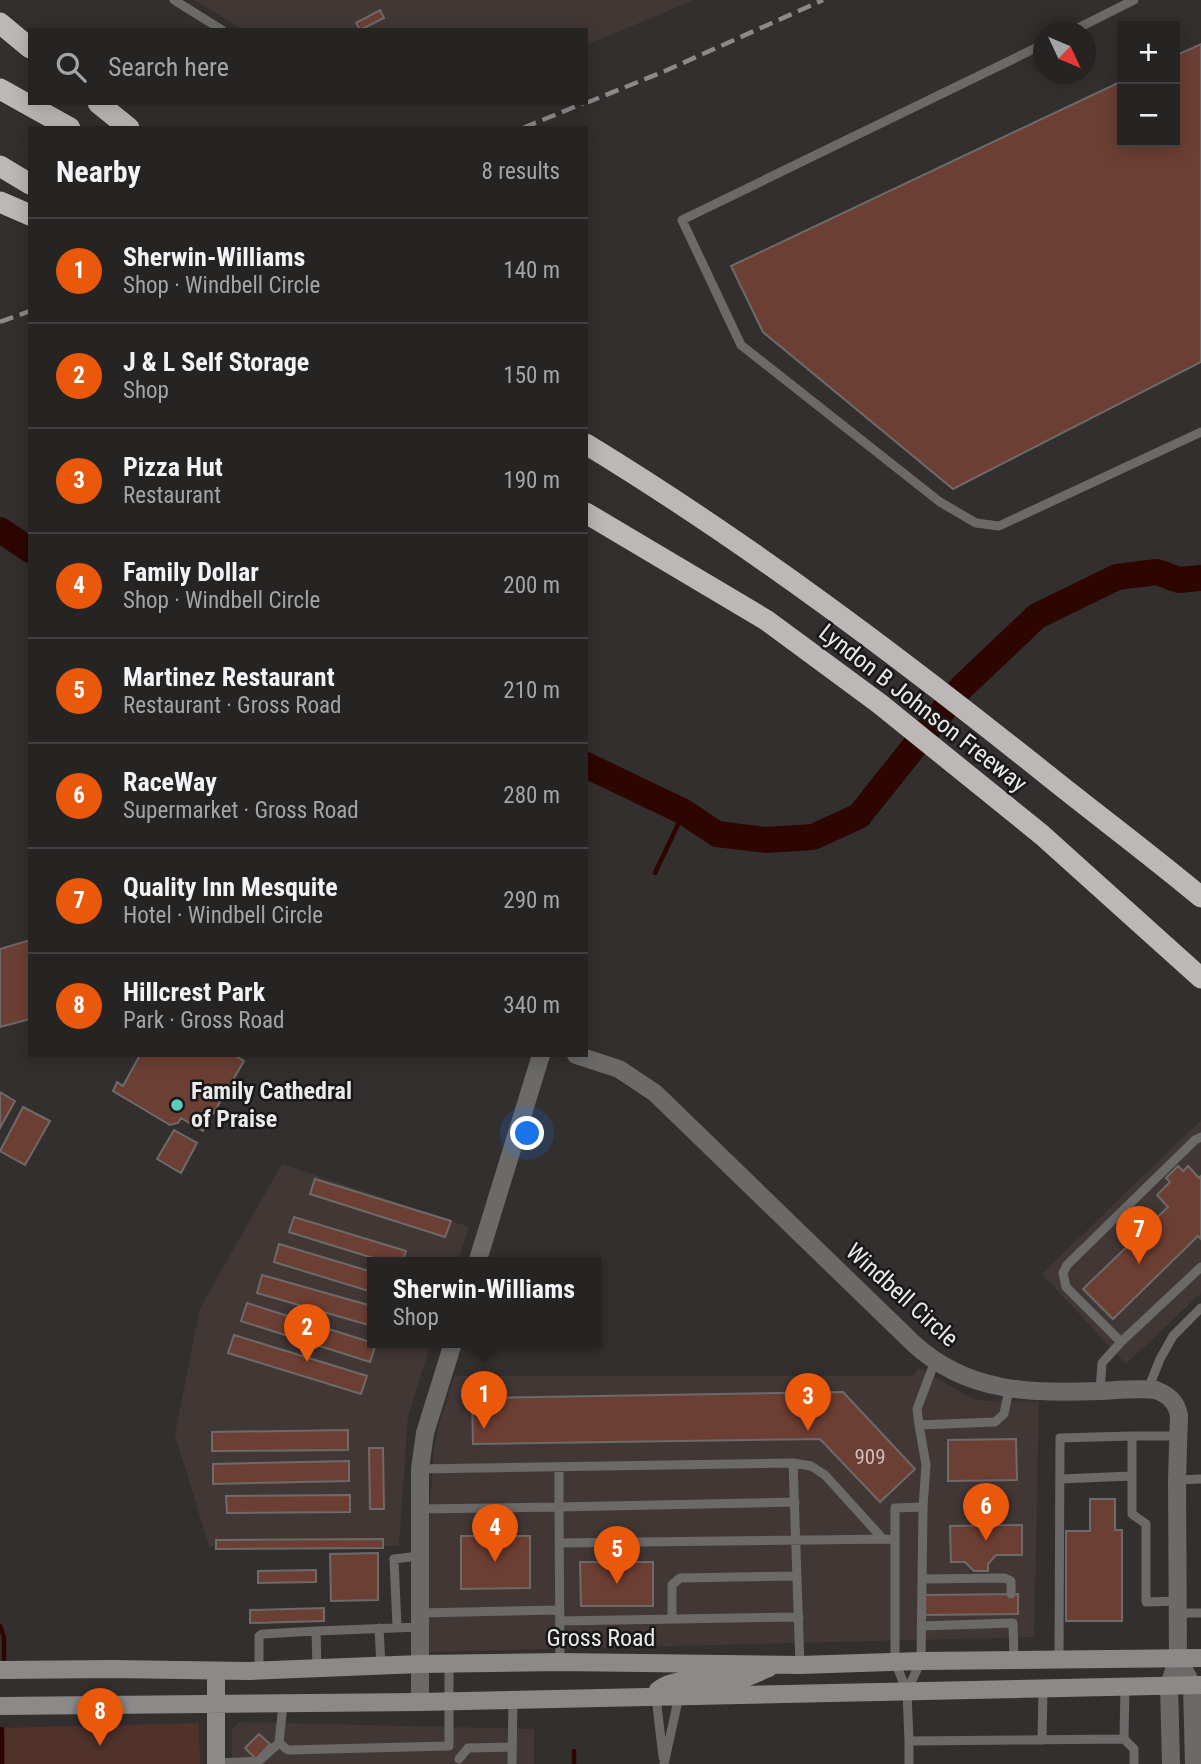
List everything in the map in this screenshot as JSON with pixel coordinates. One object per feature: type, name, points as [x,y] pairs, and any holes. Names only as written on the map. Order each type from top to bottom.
[{"type":"highway","points":[[0,23],[28,46]]},
{"type":"highway","points":[[0,89],[28,104]]},
{"type":"highway","points":[[29,105],[67,126]]},
{"type":"highway","points":[[100,105],[127,126]]},
{"type":"highway","points":[[0,166],[28,183]]},
{"type":"highway","points":[[0,202],[28,214]]},
{"type":"highway","name":"Lyndon B Johnson Freeway","points":[[588,445],[717,527],[910,666],[1158,860],[1201,897]]},
{"type":"highway","name":"Lyndon B Johnson Freeway","points":[[588,514],[766,620],[880,704],[974,778],[1113,897],[1201,978]]},
{"type":"main road","name":"Gross Road","points":[[0,1670],[260,1671],[420,1664],[560,1662],[800,1665],[1201,1658]]},
{"type":"main road","points":[[656,1697],[658,1690],[673,1682],[738,1680],[775,1665]]},
{"type":"main road","points":[[216,1671],[216,1764]]},
{"type":"main road","points":[[0,1706],[420,1702],[1197,1685]]},
{"type":"street","points":[[479,1257],[540,1057]]},
{"type":"street","name":"Windbell Circle","points":[[582,1057],[619,1069],[655,1093],[914,1344],[935,1361],[964,1378],[1009,1389],[1148,1389]]},
{"type":"street","points":[[420,1702],[420,1469],[425,1433],[451,1348]]},
{"type":"street","points":[[1148,1389],[1164,1393],[1177,1405],[1180,1415],[1177,1480],[1178,1658],[1169,1685],[1171,1764]]},
{"type":"street","points":[[1178,1658],[1197,1685],[1196,1761]]},
{"type":"lane","points":[[174,0],[219,28]]},
{"type":"lane","points":[[1092,21],[1134,0]]},
{"type":"lane","points":[[1033,49],[682,220],[741,345],[940,502],[976,523],[999,526],[1201,432]]},
{"type":"lane","points":[[1121,1342],[1066,1287],[1063,1273],[1067,1265],[1201,1137]]},
{"type":"lane","points":[[1100,1391],[1102,1363],[1201,1267]]},
{"type":"lane","points":[[1148,1389],[1173,1336],[1201,1308]]},
{"type":"lane","points":[[907,1691],[921,1661],[926,1465],[917,1409],[935,1361]]},
{"type":"lane","points":[[919,1425],[995,1422],[1004,1414],[1009,1389]]},
{"type":"lane","points":[[1132,1436],[1132,1514],[1146,1524],[1146,1602],[1201,1613]]},
{"type":"lane","points":[[1059,1659],[1060,1438],[1180,1436]]},
{"type":"lane","points":[[420,1469],[793,1463],[811,1466],[825,1475],[883,1539]]},
{"type":"lane","points":[[793,1463],[800,1665]]},
{"type":"lane","points":[[559,1467],[560,1662]]},
{"type":"lane","points":[[1060,1479],[1132,1476]]},
{"type":"lane","points":[[1177,1480],[1201,1479]]},
{"type":"lane","points":[[419,1509],[794,1502]]},
{"type":"lane","points":[[909,1764],[907,1691],[895,1662],[895,1508],[923,1507]]},
{"type":"lane","points":[[559,1543],[895,1539]]},
{"type":"lane","points":[[397,1627],[394,1559],[419,1556]]},
{"type":"lane","points":[[672,1619],[672,1585],[680,1578],[797,1576]]},
{"type":"lane","points":[[922,1579],[1005,1578],[1011,1581],[1012,1594]]},
{"type":"lane","points":[[260,1671],[259,1636],[262,1634],[397,1627],[420,1620],[560,1610]]},
{"type":"lane","points":[[560,1621],[799,1617]]},
{"type":"lane","points":[[921,1626],[1012,1619],[1014,1660]]},
{"type":"lane","points":[[379,1628],[381,1666]]},
{"type":"lane","points":[[316,1631],[317,1668]]},
{"type":"lane","points":[[449,1664],[449,1746],[459,1762],[468,1748],[512,1747]]},
{"type":"lane","points":[[1124,1739],[1125,1686]]},
{"type":"lane","points":[[1042,1740],[1043,1688]]},
{"type":"lane","points":[[664,1764],[680,1696]]},
{"type":"lane","points":[[656,1697],[664,1764]]},
{"type":"lane","points":[[512,1764],[513,1700]]},
{"type":"lane","points":[[216,1764],[259,1761],[279,1743],[282,1704]]},
{"type":"lane","points":[[909,1741],[1124,1739],[1134,1749],[1134,1764]]},
{"type":"lane","points":[[279,1743],[288,1749],[449,1746]]},
{"type":"shaded area","points":[[195,0],[694,0],[588,44],[588,28],[240,28]]},
{"type":"shaded area","points":[[1201,1120],[1201,1293],[1126,1364],[1042,1274]]},
{"type":"shaded area","points":[[282,1164],[469,1227],[459,1257],[367,1257],[367,1348],[429,1348],[408,1416],[399,1546],[209,1546],[175,1435],[200,1308]]},
{"type":"shaded area","points":[[919,1368],[971,1398],[984,1401],[1039,1402],[1034,1637],[428,1652],[429,1526],[433,1456],[438,1428],[454,1376],[913,1376]]},
{"type":"shaded area","points":[[239,1722],[534,1729],[534,1764],[232,1764],[232,1729]]},
{"type":"shaded area","points":[[199,1723],[200,1764],[0,1764],[0,1728]]},
{"type":"building","points":[[380,10],[384,18],[364,28],[359,28],[356,23]]},
{"type":"building","points":[[1201,44],[1201,362],[953,489],[763,332],[731,266],[1117,83],[1117,147],[1180,147],[1180,54]]},
{"type":"building","points":[[28,941],[28,1020],[0,1027],[0,949]]},
{"type":"building","name":"Family Cathedral of Praise","points":[[139,1057],[237,1057],[244,1061],[203,1131],[181,1118],[178,1123],[170,1125],[113,1091],[117,1082],[123,1086]]},
{"type":"building","points":[[0,1092],[15,1101],[0,1128]]},
{"type":"building","points":[[23,1107],[50,1121],[25,1165],[0,1151]]},
{"type":"building","points":[[174,1130],[197,1143],[181,1173],[157,1159]]},
{"type":"building","points":[[1178,1166],[1183,1171],[1188,1166],[1199,1178],[1201,1176],[1201,1239],[1198,1236],[1113,1319],[1083,1289],[1168,1207],[1157,1195],[1170,1182],[1166,1178]]},
{"type":"building","points":[[315,1179],[451,1221],[445,1237],[310,1194]]},
{"type":"building","points":[[294,1217],[406,1251],[404,1257],[370,1257],[289,1232]]},
{"type":"building","points":[[279,1244],[367,1270],[367,1290],[274,1262]]},
{"type":"building","points":[[262,1275],[367,1305],[367,1325],[257,1293]]},
{"type":"building","points":[[247,1303],[367,1341],[367,1348],[375,1348],[370,1362],[241,1321]]},
{"type":"building","points":[[234,1335],[367,1376],[361,1394],[228,1353]]},
{"type":"building","points":[[843,1392],[915,1469],[880,1502],[820,1439],[473,1444],[472,1398]]},
{"type":"building","points":[[348,1430],[348,1450],[212,1451],[212,1432]]},
{"type":"building","points":[[1016,1439],[1017,1480],[948,1481],[948,1440]]},
{"type":"building","points":[[369,1448],[383,1448],[384,1509],[370,1509]]},
{"type":"building","points":[[349,1461],[349,1481],[213,1484],[213,1464]]},
{"type":"building","points":[[350,1495],[350,1512],[227,1513],[226,1496]]},
{"type":"building","points":[[1090,1499],[1115,1499],[1115,1530],[1122,1530],[1122,1621],[1066,1621],[1066,1531],[1090,1531]]},
{"type":"building","points":[[1022,1525],[1022,1555],[996,1555],[988,1564],[988,1571],[974,1571],[965,1562],[951,1562],[950,1526]]},
{"type":"building","points":[[461,1536],[530,1536],[530,1588],[461,1589]]},
{"type":"building","points":[[383,1539],[383,1548],[216,1549],[216,1540]]},
{"type":"building","points":[[378,1553],[378,1600],[331,1601],[330,1554]]},
{"type":"building","points":[[580,1562],[653,1562],[653,1606],[581,1606]]},
{"type":"building","points":[[316,1570],[316,1582],[258,1583],[258,1571]]},
{"type":"building","points":[[1018,1594],[1018,1614],[924,1615],[924,1595]]},
{"type":"building","points":[[324,1608],[324,1621],[250,1623],[250,1610]]},
{"type":"building","points":[[259,1734],[270,1744],[256,1759],[245,1748]]},
{"type":"waterway","points":[[0,530],[28,549]]},
{"type":"waterway","points":[[588,766],[684,812],[717,834],[766,840],[813,837],[859,816],[961,688],[1037,616],[1117,577],[1157,572],[1179,580],[1201,578]]},
{"type":"waterway","points":[[655,873],[684,812]]},
{"type":"waterway","points":[[0,1626],[4,1637],[4,1660]]},
{"type":"waterway","points":[[2,1729],[2,1764]]},
{"type":"waterway","points":[[574,1751],[574,1764]]},
{"type":"railway","points":[[588,102],[665,71],[823,0]]},
{"type":"railway","points":[[528,126],[579,105]]},
{"type":"railway","points":[[0,322],[28,312]]},
{"type":"place","name":"Family Cathedral of Praise","points":[[177,1105]]},
{"type":"place","name":"Quality Inn Mesquite","points":[[1139,1264]]},
{"type":"place","name":"J & L Self Storage","points":[[307,1362]]},
{"type":"place","name":"Sherwin-Williams","points":[[484,1429]]},
{"type":"place","name":"Pizza Hut","points":[[808,1431]]},
{"type":"place","name":"RaceWay","points":[[986,1541]]},
{"type":"place","name":"Family Dollar","points":[[495,1562]]},
{"type":"place","name":"Martinez Restaurant","points":[[617,1584]]},
{"type":"place","name":"Hillcrest Park","points":[[100,1746]]}]
